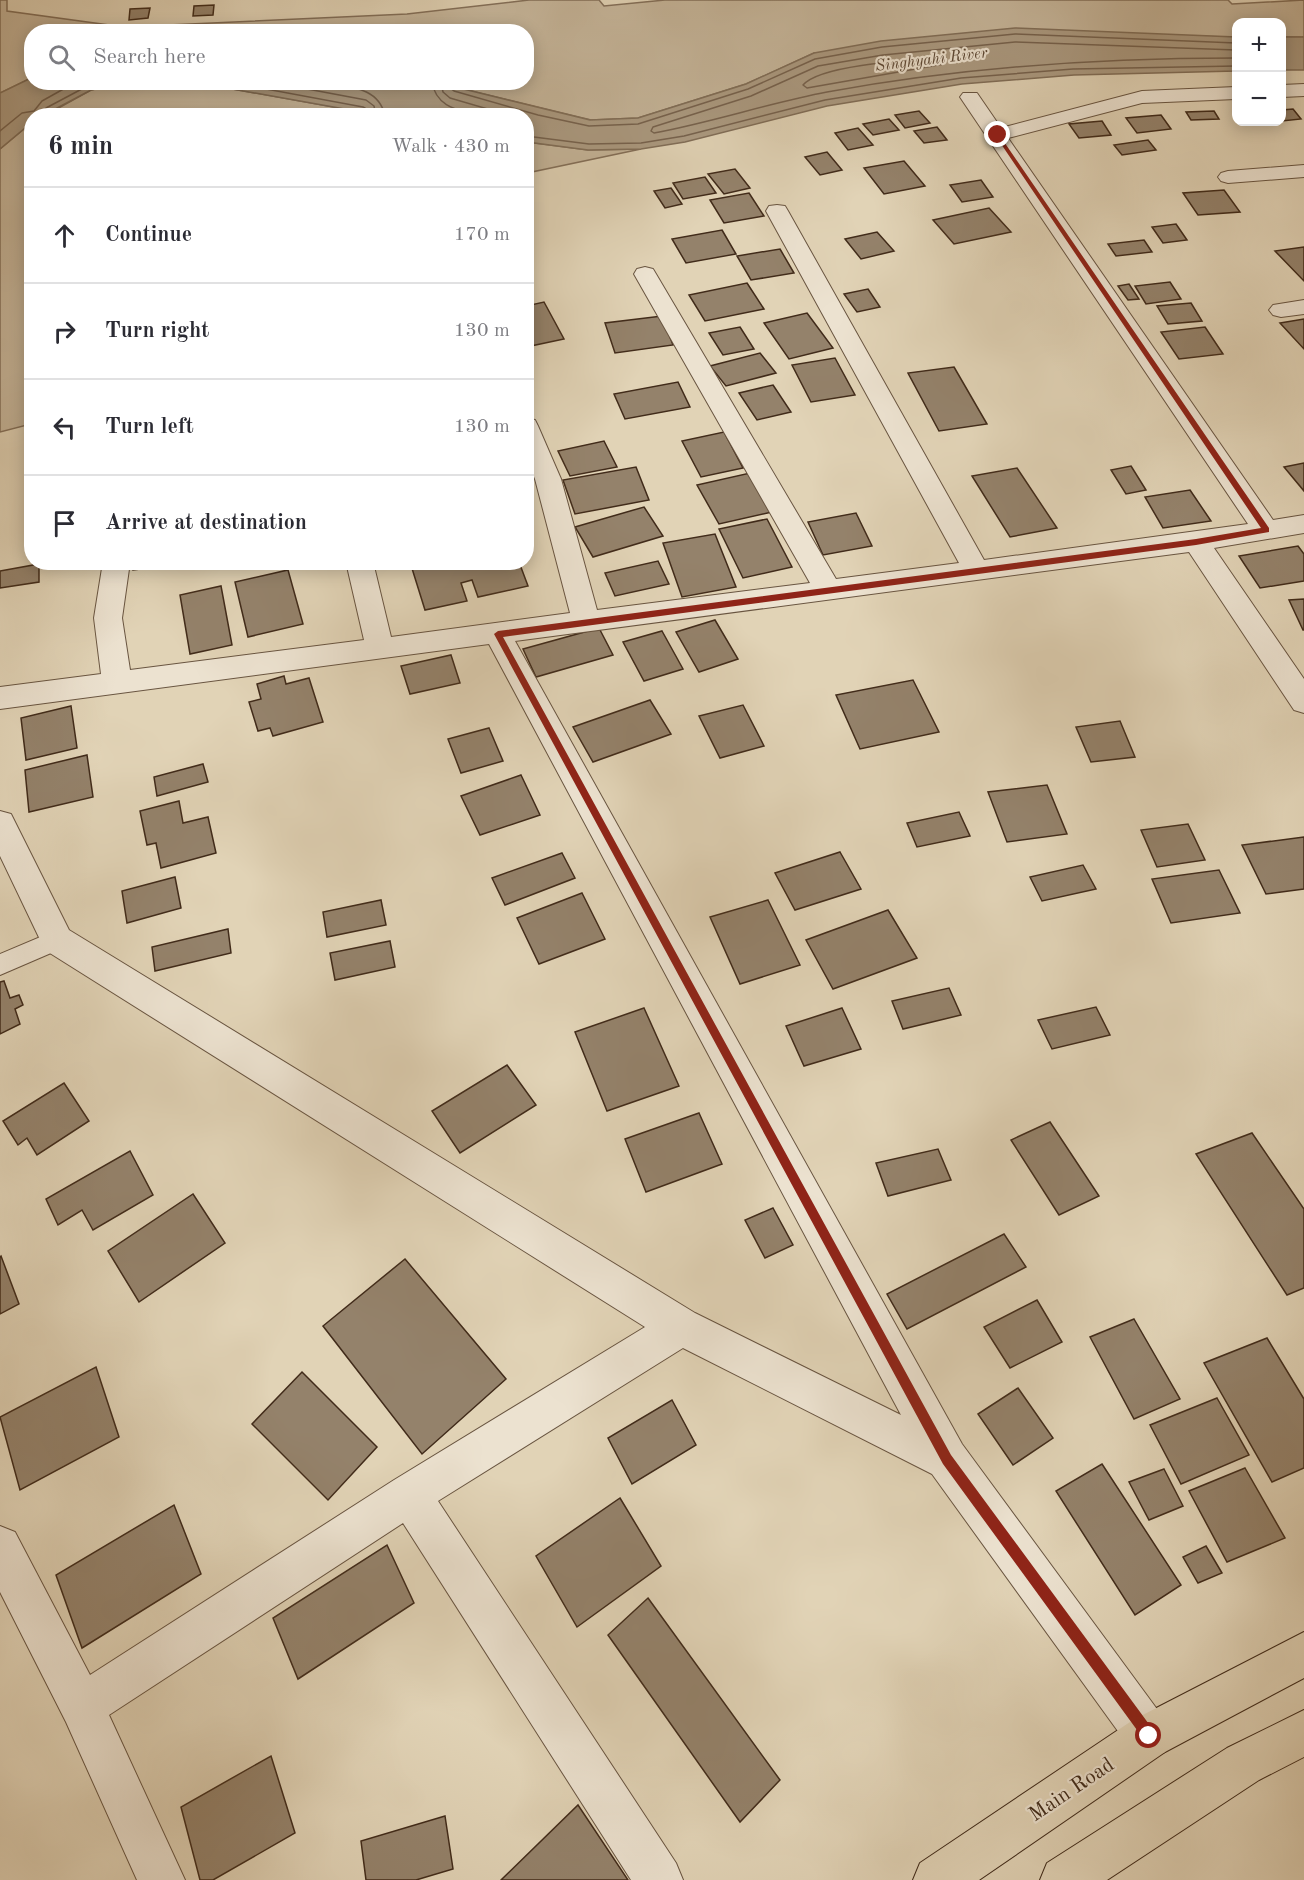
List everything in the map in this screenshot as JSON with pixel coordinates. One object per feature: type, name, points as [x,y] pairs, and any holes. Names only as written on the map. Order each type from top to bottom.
[{"type":"main road","name":"Main Road","points":[[937,1880],[1149,1736],[1304,1654]]},
{"type":"main road","points":[[1064,1880],[1243,1764],[1304,1733]]},
{"type":"street","points":[[1286,91],[1304,90]]},
{"type":"street","points":[[998,135],[1142,97],[1232,93]]},
{"type":"street","points":[[970,97],[1266,530]]},
{"type":"street","points":[[1228,177],[1304,171]]},
{"type":"street","points":[[777,211],[977,571]]},
{"type":"street","points":[[645,274],[830,591]]},
{"type":"street","points":[[534,445],[548,479],[587,622]]},
{"type":"street","points":[[0,698],[830,591],[1196,542],[1304,524]]},
{"type":"street","points":[[1196,542],[1304,702]]},
{"type":"street","points":[[116,570],[108,618],[117,683]]},
{"type":"street","points":[[361,570],[380,650]]},
{"type":"street","points":[[498,634],[947,1460],[1149,1736]]},
{"type":"street","points":[[0,823],[57,940],[681,1327],[947,1460]]},
{"type":"street","points":[[82,1706],[409,1495],[681,1327]]},
{"type":"street","points":[[409,1495],[659,1880]]},
{"type":"street","points":[[0,1547],[82,1706],[161,1880]]},
{"type":"lane","points":[[0,965],[57,940]]},
{"type":"shaded area","points":[[0,0],[7,0],[7,11],[102,24],[24,24],[24,81],[0,93]]},
{"type":"shaded area","points":[[529,0],[599,0],[604,6],[665,0],[1228,0],[1232,4],[1304,0],[1304,37],[1286,37],[1286,18],[1232,18],[1232,37],[1171,36],[814,53],[746,84],[638,118],[591,120],[468,90],[534,90],[534,24],[189,24],[407,14]]},
{"type":"shaded area","points":[[91,90],[238,90],[339,108],[58,108]]},
{"type":"shaded area","points":[[24,129],[24,426],[0,432],[0,149]]},
{"type":"shaded area","points":[[534,143],[588,150],[641,149],[534,172]]},
{"type":"water","name":"Singhyahi River","points":[[1015,28],[1232,37],[1232,71],[1074,75],[962,84],[827,106],[685,142],[641,149],[588,150],[534,143],[534,108],[339,108],[238,90],[468,90],[590,120],[638,118],[746,84],[814,53],[881,41]]},
{"type":"water","points":[[1286,37],[1304,37],[1304,70],[1286,70]]},
{"type":"water","points":[[24,81],[24,90],[91,90],[57,108],[24,108],[24,129],[0,149],[0,93]]},
{"type":"building","points":[[214,5],[213,15],[193,16],[194,6]]},
{"type":"building","points":[[150,8],[148,18],[129,20],[130,9]]},
{"type":"building","points":[[1293,109],[1301,119],[1286,121],[1286,110]]},
{"type":"building","points":[[919,111],[930,123],[905,128],[895,115]]},
{"type":"building","points":[[1214,111],[1219,119],[1191,120],[1186,112]]},
{"type":"building","points":[[1161,115],[1171,129],[1137,133],[1126,118]]},
{"type":"building","points":[[889,119],[899,130],[873,135],[863,124]]},
{"type":"building","points":[[1102,121],[1111,135],[1079,138],[1069,124]]},
{"type":"building","points":[[937,127],[947,140],[924,143],[914,131]]},
{"type":"building","points":[[858,128],[873,145],[848,150],[835,133]]},
{"type":"building","points":[[1148,140],[1156,150],[1122,155],[1114,145]]},
{"type":"building","points":[[827,152],[842,170],[820,175],[805,157]]},
{"type":"building","points":[[904,161],[925,186],[884,194],[864,168]]},
{"type":"building","points":[[735,169],[750,188],[724,194],[708,174]]},
{"type":"building","points":[[705,177],[716,193],[683,199],[673,183]]},
{"type":"building","points":[[981,180],[993,197],[962,202],[950,185]]},
{"type":"building","points":[[671,188],[682,204],[665,208],[654,191]]},
{"type":"building","points":[[1224,190],[1240,212],[1198,215],[1183,193]]},
{"type":"building","points":[[749,193],[764,216],[724,223],[710,200]]},
{"type":"building","points":[[989,208],[1011,232],[954,244],[933,220]]},
{"type":"building","points":[[1176,224],[1187,240],[1163,243],[1152,227]]},
{"type":"building","points":[[722,230],[736,254],[686,263],[672,239]]},
{"type":"building","points":[[877,232],[894,251],[861,259],[845,239]]},
{"type":"building","points":[[1144,240],[1152,252],[1116,256],[1108,244]]},
{"type":"building","points":[[1304,247],[1304,281],[1275,251]]},
{"type":"building","points":[[780,249],[794,273],[751,280],[737,256]]},
{"type":"building","points":[[1170,282],[1181,299],[1146,304],[1135,286]]},
{"type":"building","points":[[747,283],[764,309],[705,321],[689,295]]},
{"type":"building","points":[[1129,284],[1139,299],[1128,300],[1118,286]]},
{"type":"building","points":[[868,289],[880,307],[857,312],[844,294]]},
{"type":"building","points":[[544,302],[564,339],[534,345],[534,304]]},
{"type":"building","points":[[1191,303],[1202,321],[1168,324],[1157,306]]},
{"type":"building","points":[[807,313],[833,348],[789,359],[764,323]]},
{"type":"building","points":[[662,316],[673,345],[615,353],[605,323]]},
{"type":"building","points":[[1304,319],[1304,349],[1280,323]]},
{"type":"building","points":[[740,327],[754,349],[723,355],[709,333]]},
{"type":"building","points":[[1205,327],[1223,354],[1179,359],[1161,332]]},
{"type":"building","points":[[760,353],[776,373],[726,386],[710,366]]},
{"type":"building","points":[[835,358],[855,395],[811,402],[792,365]]},
{"type":"building","points":[[954,367],[987,424],[939,431],[908,373]]},
{"type":"building","points":[[678,382],[690,407],[625,419],[614,394]]},
{"type":"building","points":[[773,385],[791,412],[757,420],[739,393]]},
{"type":"building","points":[[724,432],[743,468],[701,477],[682,441]]},
{"type":"building","points":[[604,441],[617,467],[570,476],[558,451]]},
{"type":"building","points":[[1304,463],[1304,491],[1284,467]]},
{"type":"building","points":[[1131,466],[1146,490],[1126,494],[1111,470]]},
{"type":"building","points":[[636,467],[649,500],[575,514],[563,480]]},
{"type":"building","points":[[1017,468],[1057,528],[1010,537],[972,476]]},
{"type":"building","points":[[750,473],[772,512],[719,524],[697,485]]},
{"type":"building","points":[[1190,490],[1211,521],[1163,528],[1145,497]]},
{"type":"building","points":[[644,507],[663,536],[593,557],[575,527]]},
{"type":"building","points":[[856,513],[872,546],[823,555],[808,522]]},
{"type":"building","points":[[767,519],[792,567],[743,578],[719,529]]},
{"type":"building","points":[[715,534],[736,587],[682,597],[663,543]]},
{"type":"building","points":[[1298,546],[1304,554],[1304,581],[1260,588],[1239,556]]},
{"type":"building","points":[[658,561],[669,584],[615,596],[605,573]]},
{"type":"building","points":[[24,567],[24,570],[39,570],[39,582],[0,588],[0,571]]},
{"type":"building","points":[[288,570],[303,624],[248,637],[235,582]]},
{"type":"building","points":[[412,570],[522,570],[528,586],[478,597],[472,580],[461,583],[467,601],[425,610]]},
{"type":"building","points":[[221,586],[232,645],[190,654],[180,595]]},
{"type":"building","points":[[1304,599],[1304,630],[1303,630],[1289,600]]},
{"type":"building","points":[[715,620],[738,659],[699,672],[676,632]]},
{"type":"building","points":[[599,628],[613,655],[536,677],[523,649]]},
{"type":"building","points":[[662,631],[683,669],[644,681],[623,642]]},
{"type":"building","points":[[451,655],[460,683],[410,694],[401,666]]},
{"type":"building","points":[[284,676],[286,684],[309,678],[323,722],[273,736],[270,728],[258,731],[249,702],[261,699],[257,684]]},
{"type":"building","points":[[913,680],[939,732],[860,749],[836,695]]},
{"type":"building","points":[[650,700],[671,734],[593,762],[573,727]]},
{"type":"building","points":[[743,705],[764,746],[720,758],[699,716]]},
{"type":"building","points":[[71,706],[77,748],[26,760],[21,718]]},
{"type":"building","points":[[1120,721],[1135,757],[1091,762],[1076,727]]},
{"type":"building","points":[[489,728],[503,761],[461,773],[448,739]]},
{"type":"building","points":[[87,755],[93,797],[29,812],[25,770]]},
{"type":"building","points":[[203,764],[208,782],[157,796],[154,777]]},
{"type":"building","points":[[521,775],[540,815],[480,835],[461,796]]},
{"type":"building","points":[[1047,785],[1067,834],[1007,842],[988,792]]},
{"type":"building","points":[[179,801],[183,823],[208,817],[216,853],[161,868],[156,843],[147,845],[140,811]]},
{"type":"building","points":[[959,812],[970,836],[917,847],[907,823]]},
{"type":"building","points":[[1188,824],[1205,860],[1157,867],[1141,830]]},
{"type":"building","points":[[1304,837],[1304,889],[1266,894],[1242,845]]},
{"type":"building","points":[[840,852],[861,889],[795,910],[775,873]]},
{"type":"building","points":[[562,853],[575,878],[505,905],[492,878]]},
{"type":"building","points":[[1083,865],[1096,889],[1042,901],[1030,877]]},
{"type":"building","points":[[1219,870],[1240,913],[1171,923],[1152,879]]},
{"type":"building","points":[[175,877],[181,908],[127,923],[122,891]]},
{"type":"building","points":[[582,893],[605,939],[539,964],[517,918]]},
{"type":"building","points":[[381,900],[386,925],[327,937],[323,912]]},
{"type":"building","points":[[768,900],[800,965],[740,984],[710,917]]},
{"type":"building","points":[[888,910],[917,958],[833,989],[806,940]]},
{"type":"building","points":[[228,929],[231,953],[155,971],[152,947]]},
{"type":"building","points":[[390,941],[395,967],[335,980],[330,953]]},
{"type":"building","points":[[4,981],[10,998],[19,995],[23,1005],[15,1009],[20,1024],[0,1034],[0,982]]},
{"type":"building","points":[[949,988],[961,1015],[903,1029],[892,1001]]},
{"type":"building","points":[[1096,1007],[1110,1035],[1052,1049],[1038,1020]]},
{"type":"building","points":[[644,1008],[679,1086],[607,1111],[575,1032]]},
{"type":"building","points":[[842,1008],[861,1049],[804,1066],[786,1026]]},
{"type":"building","points":[[507,1065],[536,1105],[460,1153],[432,1111]]},
{"type":"building","points":[[64,1083],[89,1121],[37,1155],[27,1138],[18,1145],[3,1121]]},
{"type":"building","points":[[699,1113],[722,1164],[646,1192],[625,1139]]},
{"type":"building","points":[[1050,1122],[1099,1196],[1059,1215],[1011,1140]]},
{"type":"building","points":[[1252,1133],[1304,1209],[1304,1288],[1287,1295],[1196,1154]]},
{"type":"building","points":[[938,1149],[951,1180],[888,1196],[876,1163]]},
{"type":"building","points":[[130,1151],[153,1195],[93,1230],[82,1210],[58,1225],[46,1199]]},
{"type":"building","points":[[193,1194],[225,1243],[139,1302],[108,1251]]},
{"type":"building","points":[[773,1208],[793,1245],[765,1258],[745,1220]]},
{"type":"building","points":[[1004,1234],[1026,1267],[907,1329],[887,1294]]},
{"type":"building","points":[[0,1257],[19,1304],[0,1314]]},
{"type":"building","points":[[405,1259],[506,1379],[422,1454],[323,1326]]},
{"type":"building","points":[[1037,1300],[1062,1342],[1010,1368],[984,1327]]},
{"type":"building","points":[[1134,1319],[1180,1399],[1134,1419],[1090,1337]]},
{"type":"building","points":[[1267,1338],[1304,1399],[1304,1468],[1272,1482],[1204,1363]]},
{"type":"building","points":[[96,1367],[119,1437],[20,1490],[0,1417]]},
{"type":"building","points":[[302,1372],[377,1447],[328,1500],[252,1424]]},
{"type":"building","points":[[1018,1388],[1053,1438],[1013,1465],[978,1414]]},
{"type":"building","points":[[1217,1398],[1249,1455],[1181,1484],[1150,1425]]},
{"type":"building","points":[[672,1400],[696,1445],[632,1484],[608,1438]]},
{"type":"building","points":[[1102,1464],[1181,1585],[1135,1615],[1056,1491]]},
{"type":"building","points":[[1245,1468],[1285,1538],[1227,1562],[1189,1491]]},
{"type":"building","points":[[1164,1469],[1183,1506],[1149,1520],[1129,1482]]},
{"type":"building","points":[[620,1498],[661,1566],[577,1627],[536,1556]]},
{"type":"building","points":[[174,1505],[201,1574],[82,1648],[56,1575]]},
{"type":"building","points":[[387,1545],[414,1603],[298,1679],[273,1618]]},
{"type":"building","points":[[1206,1546],[1222,1573],[1198,1583],[1183,1557]]},
{"type":"building","points":[[648,1598],[780,1780],[740,1822],[608,1635]]},
{"type":"building","points":[[271,1756],[295,1833],[213,1880],[200,1880],[181,1807]]},
{"type":"building","points":[[578,1805],[628,1880],[501,1880]]},
{"type":"building","points":[[445,1816],[453,1869],[416,1880],[366,1880],[361,1841]]},
{"type":"route","points":[[998,135],[1266,530],[1196,542],[498,634],[947,1460],[1149,1736]]}]
